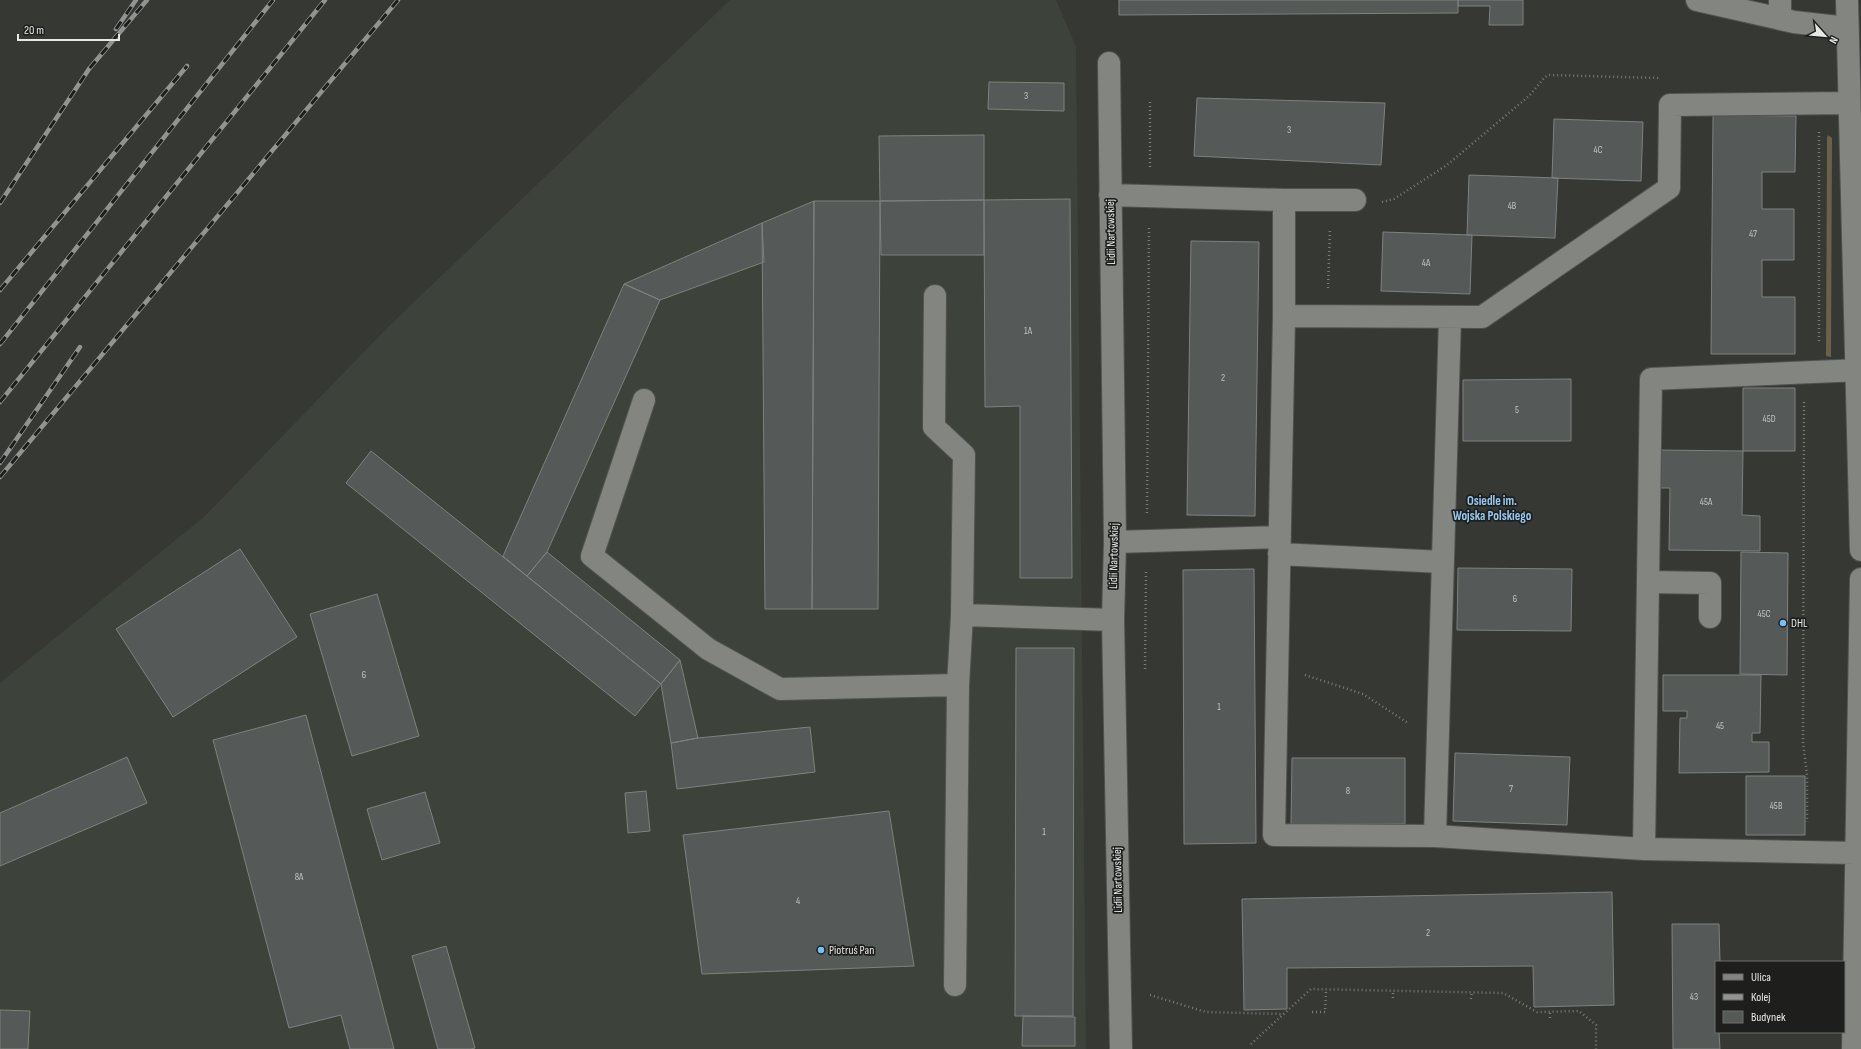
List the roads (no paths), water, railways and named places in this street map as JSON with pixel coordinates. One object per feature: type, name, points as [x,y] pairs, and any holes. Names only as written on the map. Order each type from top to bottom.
[{"type":"street","points":[[1697,0],[1780,9],[1848,28]]},
{"type":"street","points":[[1847,0],[1849,103],[1859,370],[1861,550]]},
{"type":"street","name":"Lidii Nartowskiej","points":[[1109,63],[1115,542],[1113,620],[1121,1049]]},
{"type":"street","points":[[1284,316],[1482,317],[1669,188],[1670,105],[1849,103]]},
{"type":"street","points":[[1110,195],[1284,200],[1355,200]]},
{"type":"street","points":[[1284,200],[1284,316],[1274,835],[1435,836],[1644,849],[1856,853]]},
{"type":"street","points":[[935,296],[934,427],[964,455],[962,615],[958,685],[955,985]]},
{"type":"street","points":[[1435,836],[1450,317]]},
{"type":"street","points":[[1644,849],[1651,379],[1859,370]]},
{"type":"street","points":[[644,400],[592,556],[708,649],[780,689],[958,685]]},
{"type":"street","points":[[1115,542],[1146,541],[1280,546],[1443,562]]},
{"type":"street","points":[[1853,1049],[1861,579]]},
{"type":"street","points":[[1648,582],[1710,583],[1710,617]]},
{"type":"street","points":[[962,615],[1113,620]]},
{"type":"railway","points":[[116,29],[136,0]]},
{"type":"railway","points":[[0,203],[89,69],[147,0]]},
{"type":"railway","points":[[0,344],[273,0]]},
{"type":"railway","points":[[0,402],[325,0]]},
{"type":"railway","points":[[0,477],[398,0]]},
{"type":"railway","points":[[0,290],[187,66]]},
{"type":"railway","points":[[0,463],[80,347]]},
{"type":"place","name":"DHL","points":[[1783,623]]},
{"type":"place","name":"Piotruś Pan","points":[[821,950]]},
{"type":"district","name":"Osiedle im. Wojska Polskiego","points":[[1492,508]]}]
